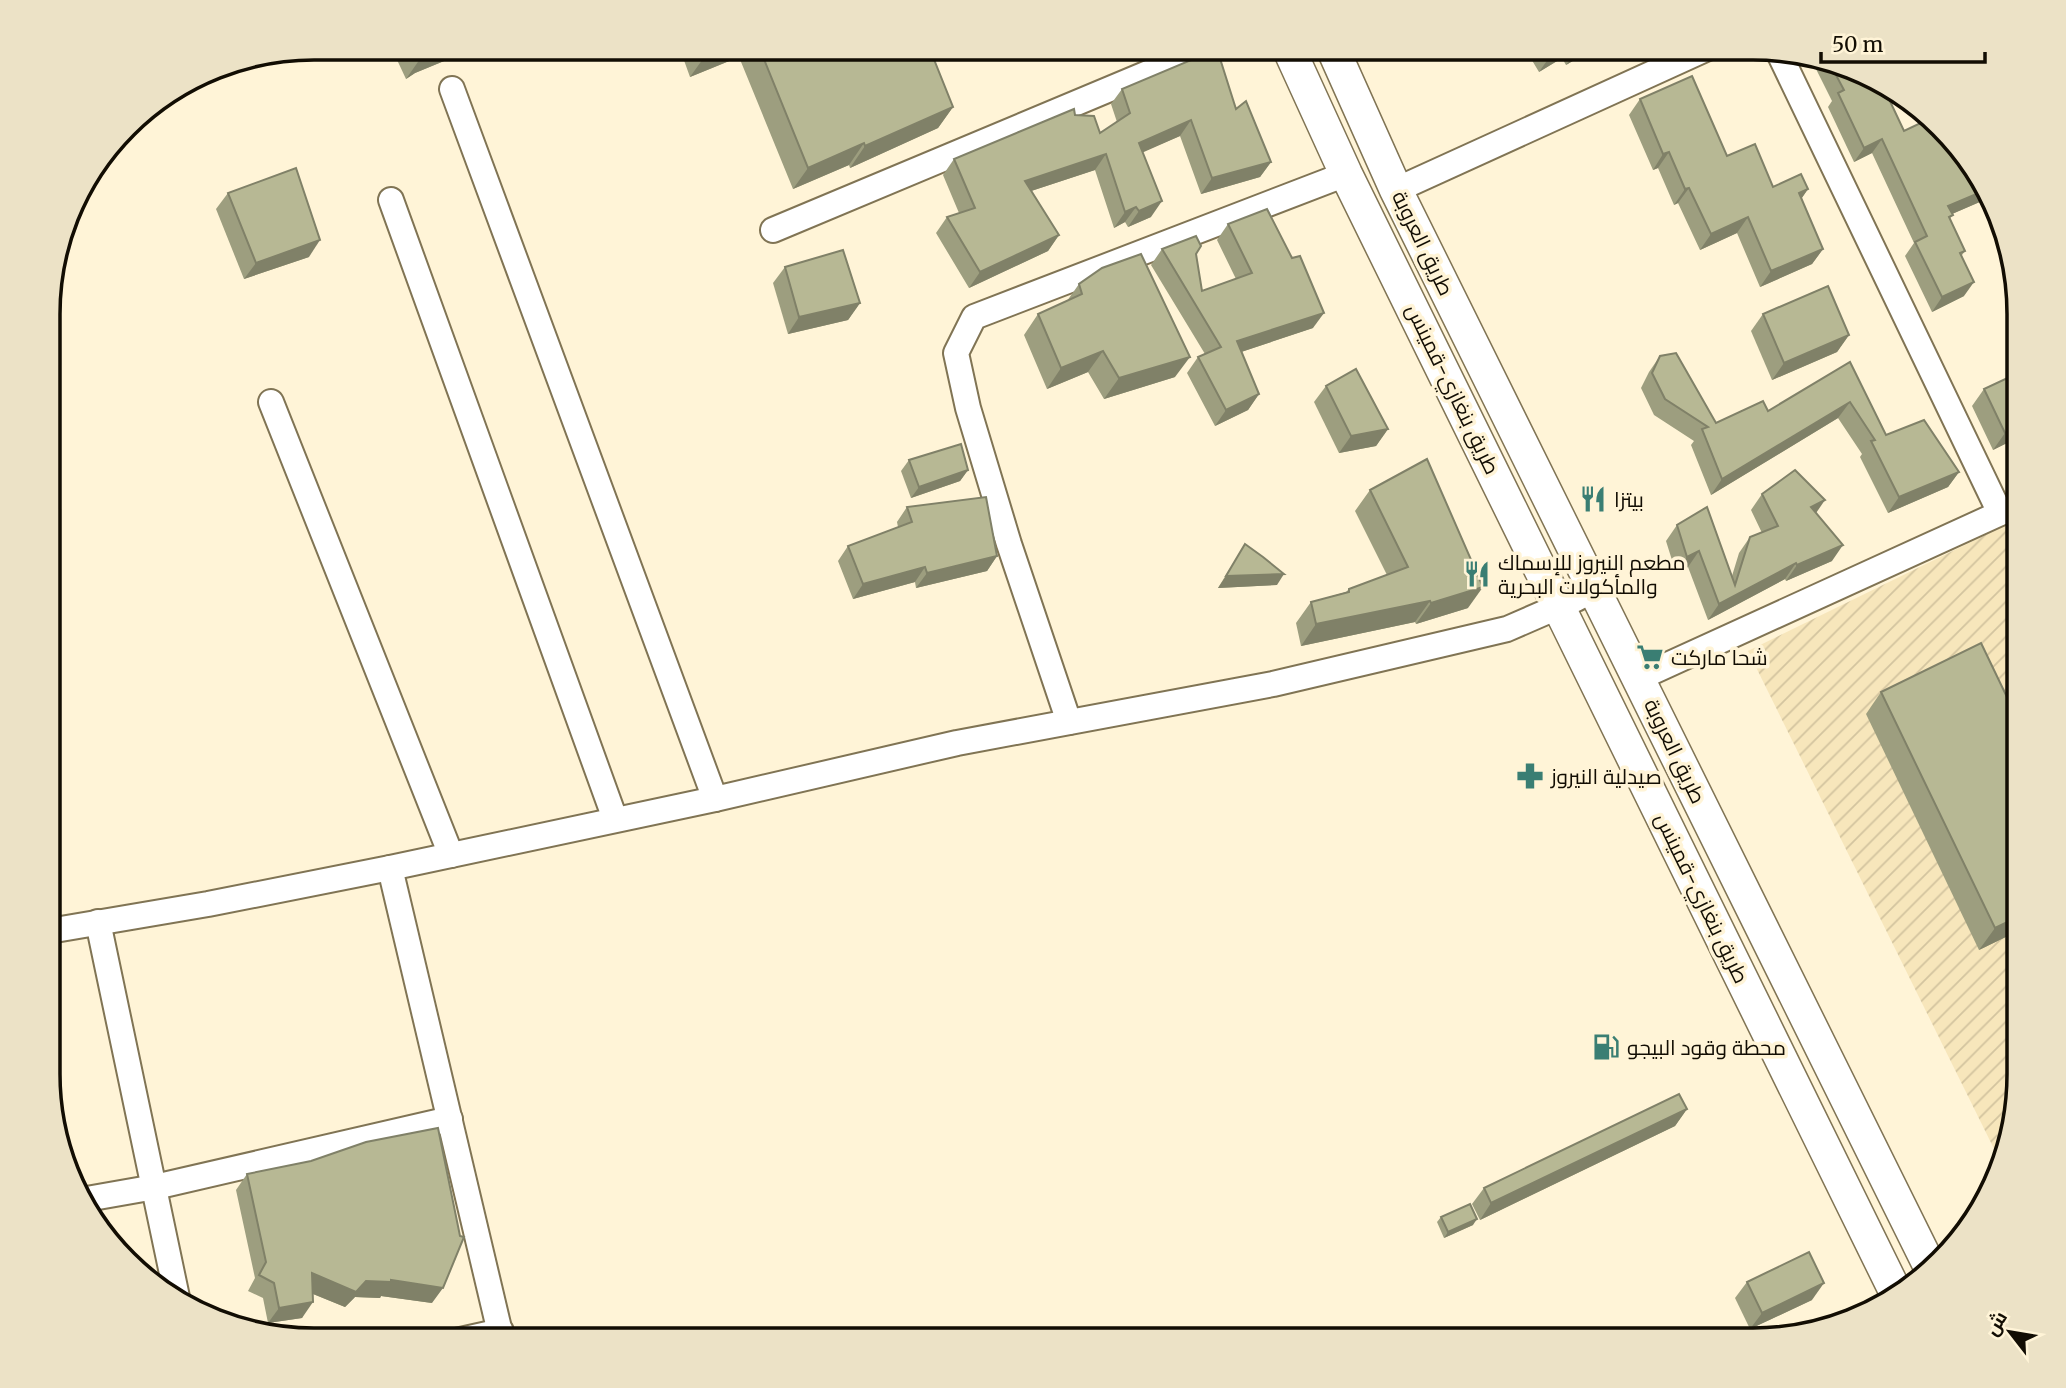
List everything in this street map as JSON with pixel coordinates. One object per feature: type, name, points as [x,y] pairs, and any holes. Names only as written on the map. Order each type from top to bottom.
[{"type":"main road","name":"طريق بنغازي-قمينس","points":[[1294,60],[1346,174],[1893,1287]]},
{"type":"main road","name":"طريق العروبة","points":[[1338,60],[1396,190],[1926,1260]]},
{"type":"street","points":[[772,230],[1179,60]]},
{"type":"street","points":[[1396,190],[1681,60]]},
{"type":"street","points":[[1783,62],[2007,505]]},
{"type":"street","points":[[452,89],[715,799]]},
{"type":"street","points":[[1069,722],[1009,544],[968,408],[956,353],[974,317],[1346,174]]},
{"type":"street","points":[[391,200],[615,819]]},
{"type":"street","points":[[271,402],[451,855]]},
{"type":"street","points":[[1639,678],[2007,510]]},
{"type":"street","points":[[60,929],[208,904],[390,868],[715,799],[957,743],[1273,684],[1507,629],[1595,589]]},
{"type":"street","points":[[390,868],[499,1328]]},
{"type":"street","points":[[98,922],[175,1288]]},
{"type":"street","points":[[92,1198],[155,1187],[450,1119]]},
{"type":"shaded area","points":[[2007,524],[2007,1075],[2002,1124],[1995,1150],[1748,651]]},
{"type":"building","points":[[764,60],[934,60],[953,107],[808,168]]},
{"type":"building","points":[[1191,60],[1220,60],[1236,109],[1246,101],[1271,162],[1212,178],[1191,120],[1139,143],[1162,201],[1139,211],[1136,207],[1125,212],[1106,154],[1025,181],[1059,235],[980,272],[947,217],[975,208],[954,159],[1074,109],[1075,115],[1094,116],[1100,133],[1130,113],[1122,89]]},
{"type":"building","points":[[1835,73],[1889,99],[1904,131],[1921,123],[1944,146],[1964,172],[1976,194],[1948,206],[1953,215],[1949,217],[1965,251],[1960,253],[1974,282],[1942,297],[1915,242],[1927,236],[1882,139],[1864,148],[1838,93],[1844,90]]},
{"type":"building","points":[[1692,76],[1727,156],[1755,144],[1773,187],[1801,174],[1808,189],[1799,193],[1823,249],[1771,271],[1748,217],[1711,234],[1689,188],[1685,189],[1669,152],[1663,154],[1640,99]]},
{"type":"building","points":[[296,168],[320,240],[256,263],[228,193]]},
{"type":"building","points":[[1267,209],[1292,258],[1300,256],[1324,313],[1237,341],[1259,394],[1226,410],[1198,357],[1221,347],[1162,249],[1196,236],[1201,246],[1196,254],[1202,291],[1252,273],[1228,224]]},
{"type":"building","points":[[843,250],[860,303],[799,317],[785,267]]},
{"type":"building","points":[[1141,254],[1190,357],[1119,378],[1103,351],[1061,368],[1038,314],[1082,294],[1079,284],[1102,268]]},
{"type":"building","points":[[1828,286],[1849,335],[1784,363],[1763,314]]},
{"type":"building","points":[[1676,353],[1716,423],[1763,401],[1768,411],[1850,362],[1886,435],[1924,420],[1959,472],[1899,497],[1871,441],[1875,440],[1850,402],[1722,479],[1702,429],[1708,427],[1665,399],[1652,373],[1660,356]]},
{"type":"building","points":[[1356,369],[1388,429],[1351,436],[1326,386]]},
{"type":"building","points":[[2007,378],[2007,432],[2005,433],[1984,389]]},
{"type":"building","points":[[961,444],[968,470],[919,487],[909,460]]},
{"type":"building","points":[[1427,459],[1483,587],[1431,603],[1430,601],[1316,624],[1311,602],[1349,592],[1349,589],[1408,567],[1370,490]]},
{"type":"building","points":[[1795,470],[1825,500],[1811,507],[1843,545],[1797,565],[1796,563],[1719,604],[1699,551],[1687,557],[1677,525],[1707,507],[1735,585],[1750,537],[1778,526],[1762,494]]},
{"type":"building","points":[[986,497],[997,556],[927,573],[925,567],[863,584],[848,546],[912,522],[907,507]]},
{"type":"building","points":[[1245,544],[1263,557],[1284,574],[1226,576]]},
{"type":"building","points":[[1981,643],[2007,697],[2007,922],[1995,928],[1881,692]]},
{"type":"building","points":[[1679,1094],[1687,1109],[1491,1203],[1484,1188]]},
{"type":"building","points":[[438,1128],[460,1236],[464,1237],[443,1288],[391,1280],[366,1281],[356,1292],[312,1273],[313,1302],[279,1308],[274,1283],[259,1275],[266,1262],[247,1174],[311,1161],[366,1142]]},
{"type":"building","points":[[1470,1204],[1477,1219],[1448,1232],[1441,1217]]},
{"type":"building","points":[[1809,1252],[1824,1283],[1762,1313],[1747,1282]]},
{"type":"place","name":"بيتزا","points":[[1593,499]]},
{"type":"place","name":"مطعم النيروز للإسماك والمأكولات البحرية","points":[[1477,574]]},
{"type":"place","name":"شحا ماركت","points":[[1650,657]]},
{"type":"place","name":"صيدلية النيروز","points":[[1530,776]]},
{"type":"place","name":"محطة وقود البيجو","points":[[1606,1047]]}]
